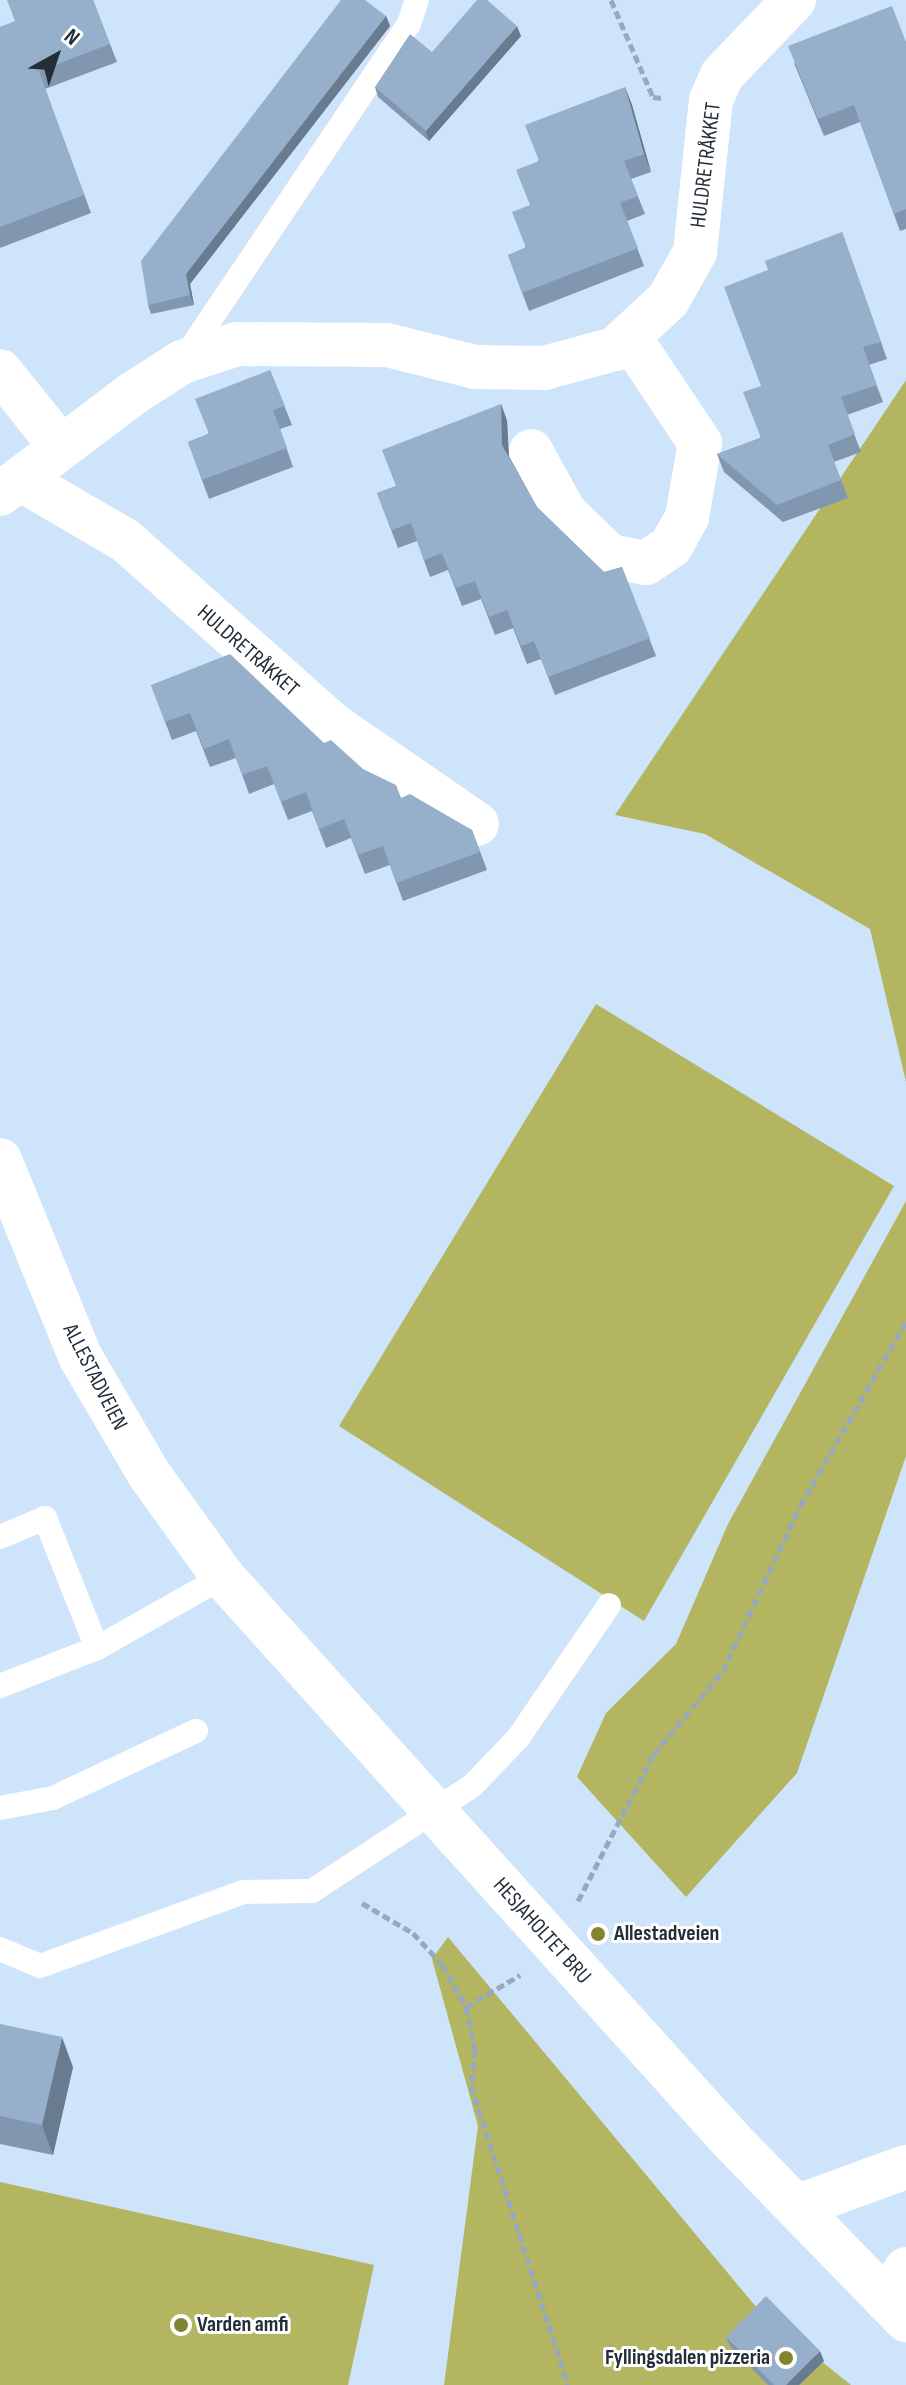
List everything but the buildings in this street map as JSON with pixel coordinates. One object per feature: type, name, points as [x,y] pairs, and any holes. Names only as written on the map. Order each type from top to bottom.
[{"type":"street","name":"HULDRETRÅKKET","points":[[477,824],[332,724],[125,540],[10,487],[182,362],[276,340],[387,345],[475,367],[544,368],[581,362],[630,338],[668,300],[695,252],[711,100],[722,75],[794,0]]},
{"type":"street","points":[[531,451],[565,513],[610,556],[646,563],[671,546],[694,490],[700,443],[630,338]]},
{"type":"street","points":[[0,371],[61,447]]},
{"type":"street","name":"ALLESTADVEIEN","points":[[0,1160],[81,1358],[149,1474],[223,1577],[352,1720]]},
{"type":"street","name":"HESJAHOLTET BRU","points":[[352,1720],[732,2141],[796,2207]]},
{"type":"street","points":[[899,2296],[796,2207],[906,2167]]},
{"type":"lane","name":"HULDRETRÅKKET","points":[[182,362],[409,24],[417,0]]},
{"type":"lane","points":[[0,1537],[45,1518],[97,1648]]},
{"type":"lane","points":[[0,1686],[97,1648],[223,1577]]},
{"type":"lane","points":[[0,1949],[40,1966],[243,1892],[312,1891],[472,1786],[518,1738],[609,1605]]},
{"type":"lane","points":[[0,1808],[53,1798],[196,1731]]},
{"type":"path","points":[[611,0],[653,97],[711,100]]},
{"type":"path","points":[[576,1904],[654,1754],[723,1671],[800,1506],[906,1322]]},
{"type":"path","points":[[312,1891],[367,1904],[413,1933],[442,1964],[466,2007],[475,2050],[471,2086],[568,2385]]},
{"type":"path","points":[[466,2007],[519,1977]]},
{"type":"shaded area","points":[[906,380],[906,1082],[870,929],[705,834],[615,815]]},
{"type":"shaded area","points":[[596,1004],[894,1186],[644,1621],[339,1426]]},
{"type":"shaded area","points":[[906,1201],[906,1456],[797,1773],[686,1897],[577,1777],[606,1713],[676,1644],[728,1524]]},
{"type":"shaded area","points":[[448,1937],[762,2314],[851,2385],[444,2385],[478,2126],[432,1959]]},
{"type":"shaded area","name":"Varden amfi","points":[[0,2182],[374,2265],[348,2385],[0,2385]]},
{"type":"place","name":"Allestadveien","points":[[598,1934]]},
{"type":"place","name":"Varden amfi","points":[[181,2325]]},
{"type":"place","name":"Fyllingsdalen pizzeria","points":[[786,2358]]}]
